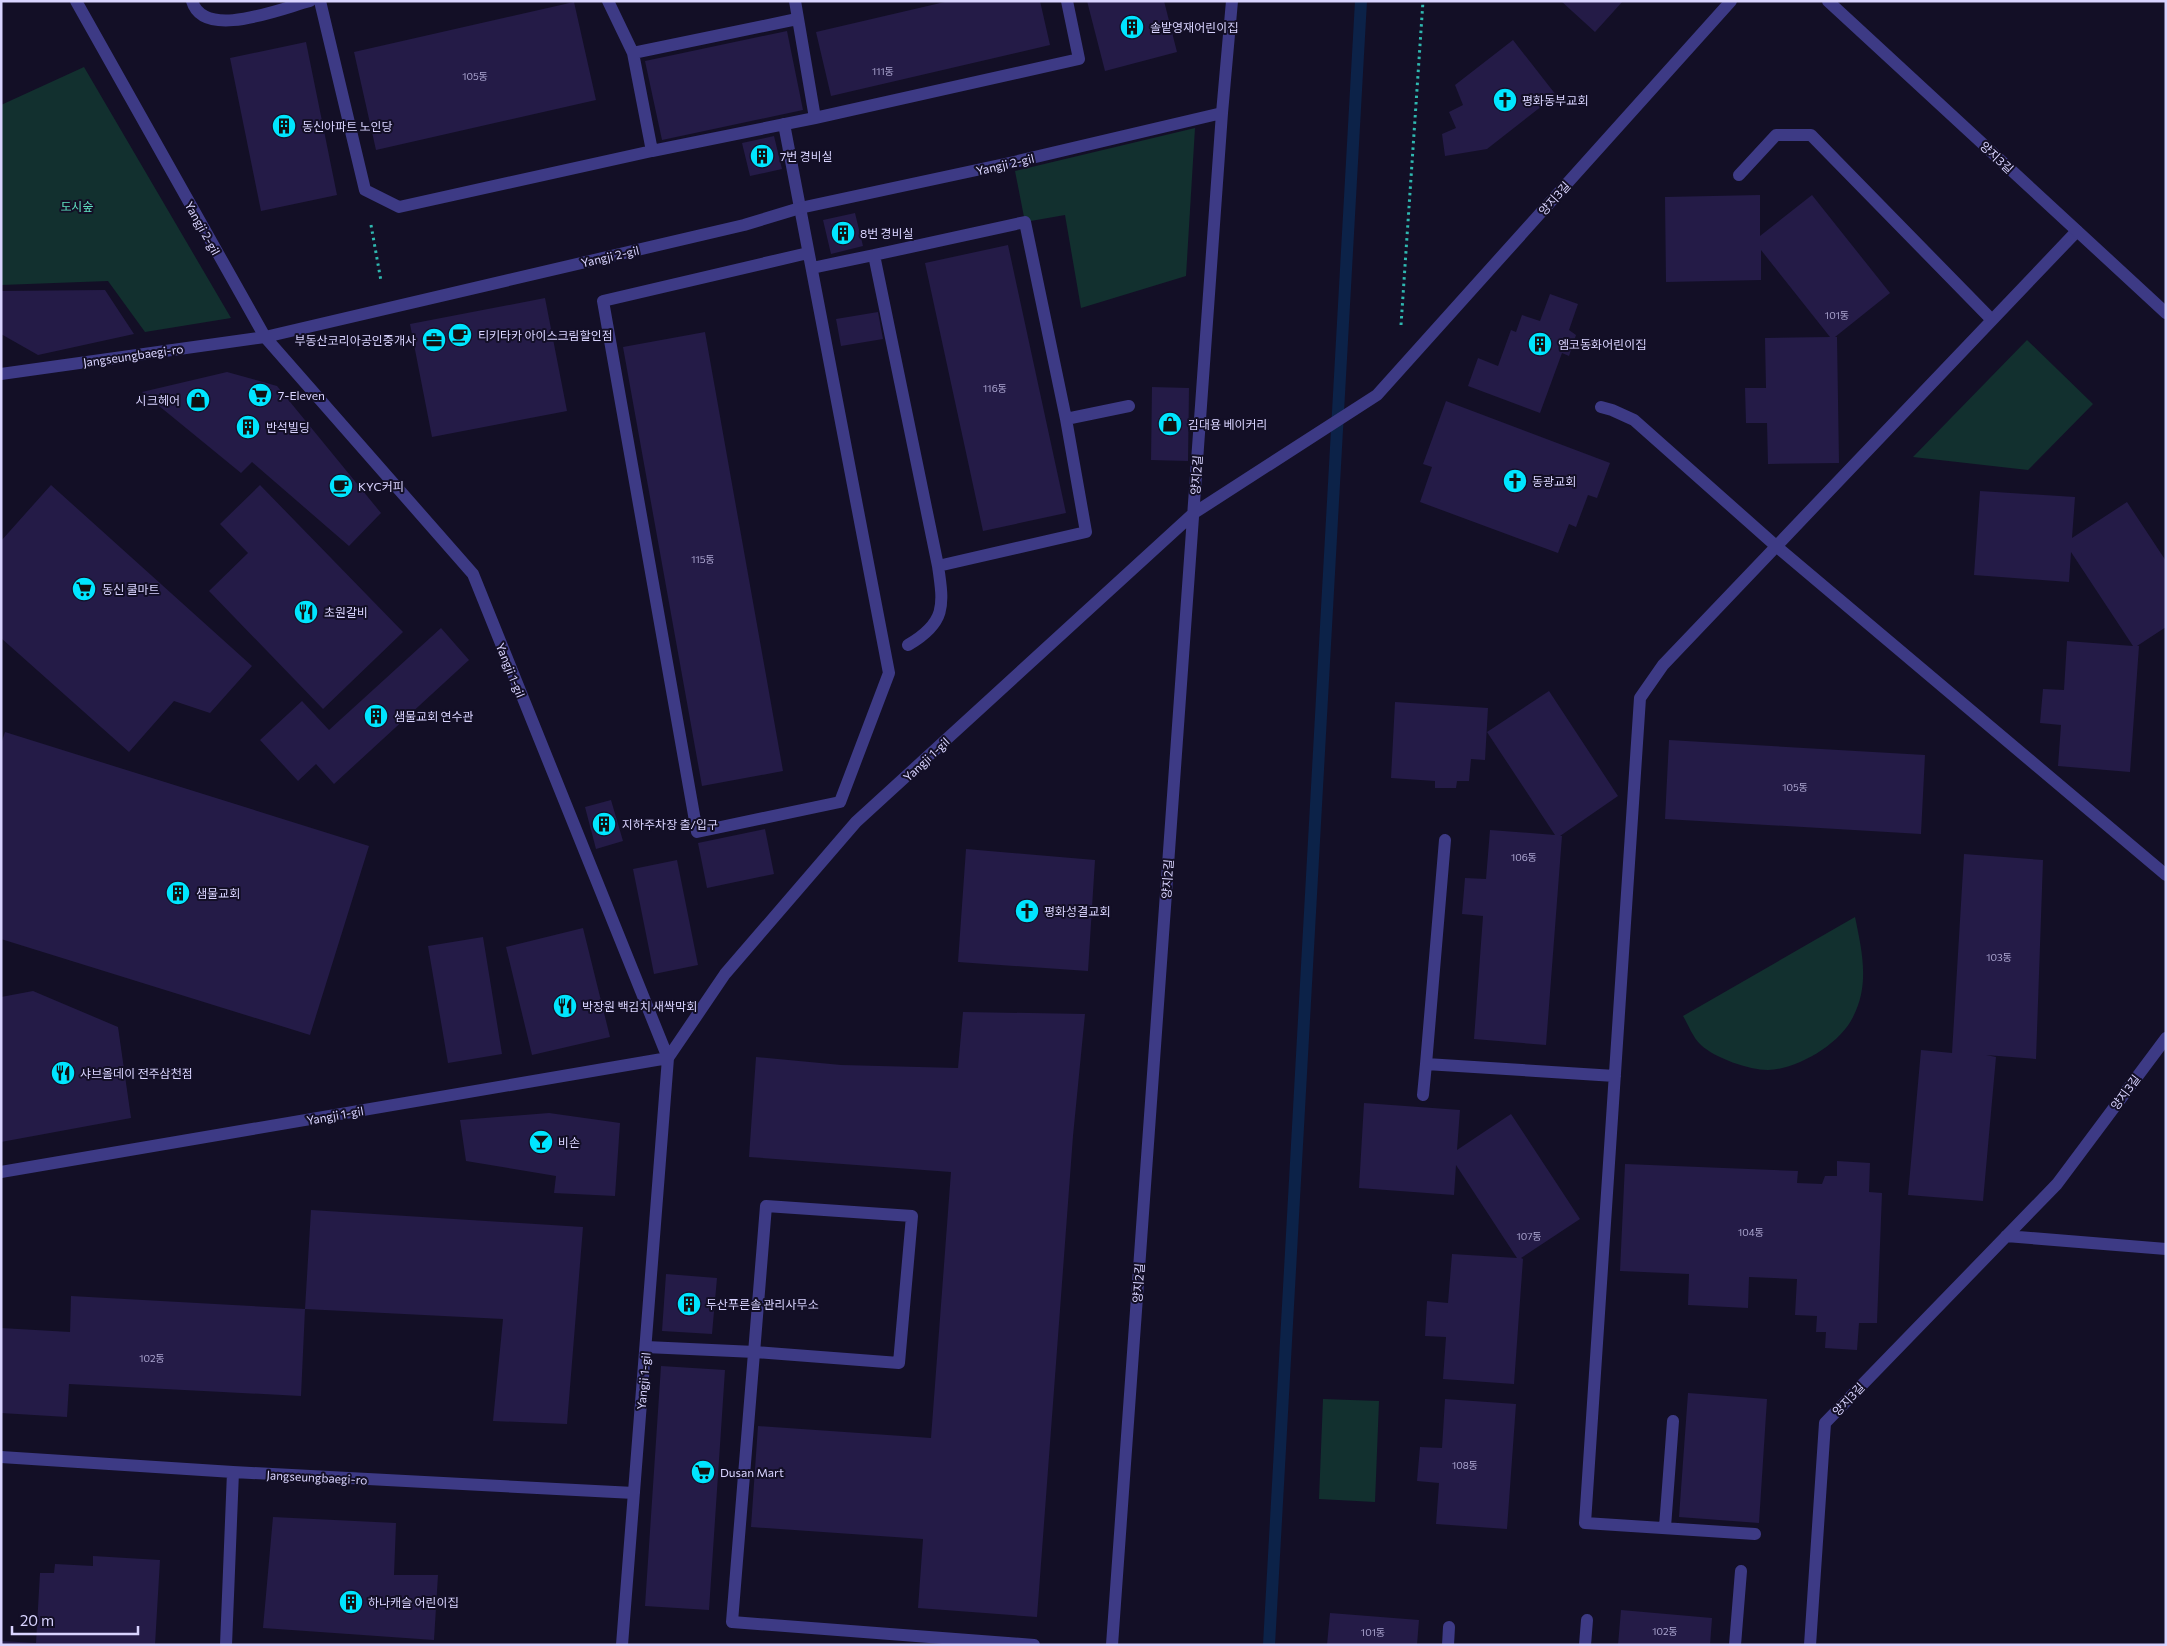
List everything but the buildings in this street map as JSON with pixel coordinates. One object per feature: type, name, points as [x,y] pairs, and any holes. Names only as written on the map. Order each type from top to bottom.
[{"type":"street","name":"Yangji 2-gil","points":[[76,1],[265,337],[744,225],[800,208],[1014,162],[1222,113]]},
{"type":"street","points":[[192,1],[194,7],[208,19],[223,22],[239,20],[310,1]]},
{"type":"street","points":[[320,1],[365,190],[399,207],[652,151],[815,118],[1079,59],[1067,1]]},
{"type":"street","points":[[608,1],[633,52],[652,151]]},
{"type":"street","points":[[795,1],[815,118]]},
{"type":"street","points":[[1222,113],[1232,1]]},
{"type":"street","name":"양지3길","points":[[1221,495],[1377,395],[1731,1]]},
{"type":"street","name":"양지3길","points":[[1828,1],[2166,313]]},
{"type":"street","points":[[633,52],[797,19]]},
{"type":"street","name":"양지2길","points":[[1112,1645],[1222,113]]},
{"type":"street","points":[[784,124],[889,673],[840,802],[697,832],[603,301],[808,253]]},
{"type":"street","points":[[1739,175],[1776,135],[1811,135],[1992,320]]},
{"type":"street","points":[[812,268],[1025,222],[1066,419],[1086,532],[938,566]]},
{"type":"street","points":[[1755,1534],[1584,1523],[1640,698],[1663,665],[2078,231]]},
{"type":"street","points":[[874,255],[938,566],[942,596],[938,618],[926,635],[908,645]]},
{"type":"street","name":"Jangseungbaegi-ro","points":[[1,374],[265,337]]},
{"type":"street","name":"Yangji 1-gil","points":[[265,337],[473,574],[668,1058],[622,1645]]},
{"type":"street","points":[[1066,419],[1129,406]]},
{"type":"street","points":[[1601,407],[1634,420],[1776,546],[2166,875]]},
{"type":"street","name":"Yangji 1-gil","points":[[1,1172],[668,1058],[725,974],[856,822],[1194,513],[1221,495]]},
{"type":"street","points":[[1423,1095],[1445,840]]},
{"type":"street","name":"양지3길","points":[[1810,1645],[1825,1423],[2056,1184],[2166,1038]]},
{"type":"street","points":[[1426,1064],[1615,1076]]},
{"type":"street","points":[[646,1347],[755,1352],[899,1363],[912,1216],[766,1206],[755,1352],[732,1622],[1034,1645]]},
{"type":"street","points":[[2006,1236],[2166,1249]]},
{"type":"street","points":[[1665,1527],[1673,1421]]},
{"type":"street","name":"Jangseungbaegi-ro","points":[[1,1457],[233,1472],[634,1493]]},
{"type":"street","points":[[226,1645],[233,1472]]},
{"type":"street","points":[[1735,1645],[1741,1572]]},
{"type":"street","points":[[1585,1645],[1587,1620]]},
{"type":"street","points":[[1448,1645],[1449,1627]]},
{"type":"path","points":[[1397,373],[1423,1]]},
{"type":"path","points":[[365,190],[386,308]]},
{"type":"green space","name":"도시숲","points":[[84,67],[231,318],[145,332],[108,281],[1,285],[1,105]]},
{"type":"green space","points":[[1195,128],[1186,276],[1081,308],[1065,215],[1025,222],[1015,171]]},
{"type":"green space","points":[[2027,340],[2093,404],[2028,470],[1913,457]]},
{"type":"green space","points":[[1855,917],[1863,967],[1861,992],[1858,1005],[1847,1027],[1828,1045],[1805,1060],[1780,1069],[1768,1070],[1751,1068],[1733,1062],[1707,1050],[1698,1042],[1683,1016]]},
{"type":"green space","points":[[1323,1399],[1379,1401],[1375,1502],[1319,1499]]},
{"type":"waterway","points":[[1269,1645],[1361,1]]},
{"type":"place","name":"솔밭영재어린이집","points":[[1132,27]]},
{"type":"place","name":"평화동부교회","points":[[1505,100]]},
{"type":"place","name":"동신아파트 노인당","points":[[284,126]]},
{"type":"place","name":"7번 경비실","points":[[762,156]]},
{"type":"place","name":"8번 경비실","points":[[843,233]]},
{"type":"place","name":"티키타카 아이스크림할인점","points":[[460,335]]},
{"type":"place","name":"부동산코리아공인중개사","points":[[434,340]]},
{"type":"place","name":"엠코동화어린이집","points":[[1540,344]]},
{"type":"place","name":"7-Eleven","points":[[260,395]]},
{"type":"place","name":"시크헤어","points":[[198,400]]},
{"type":"place","name":"김대용 베이커리","points":[[1170,424]]},
{"type":"place","name":"반석빌딩","points":[[248,427]]},
{"type":"place","name":"동광교회","points":[[1515,481]]},
{"type":"place","name":"KYC커피","points":[[341,486]]},
{"type":"place","name":"동신 쿨마트","points":[[84,589]]},
{"type":"place","name":"초원갈비","points":[[306,612]]},
{"type":"place","name":"샘물교회 연수관","points":[[376,716]]},
{"type":"place","name":"지하주차장 출/입구","points":[[604,824]]},
{"type":"place","name":"샘물교회","points":[[178,893]]},
{"type":"place","name":"평화성결교회","points":[[1027,911]]},
{"type":"place","name":"박장원 백김치 새싹막회","points":[[565,1006]]},
{"type":"place","name":"샤브올데이 전주삼천점","points":[[63,1073]]},
{"type":"place","name":"비손","points":[[541,1142]]},
{"type":"place","name":"두산푸른솔 관리사무소","points":[[689,1304]]},
{"type":"place","name":"Dusan Mart","points":[[703,1472]]},
{"type":"place","name":"하나캐슬 어린이집","points":[[351,1602]]}]
